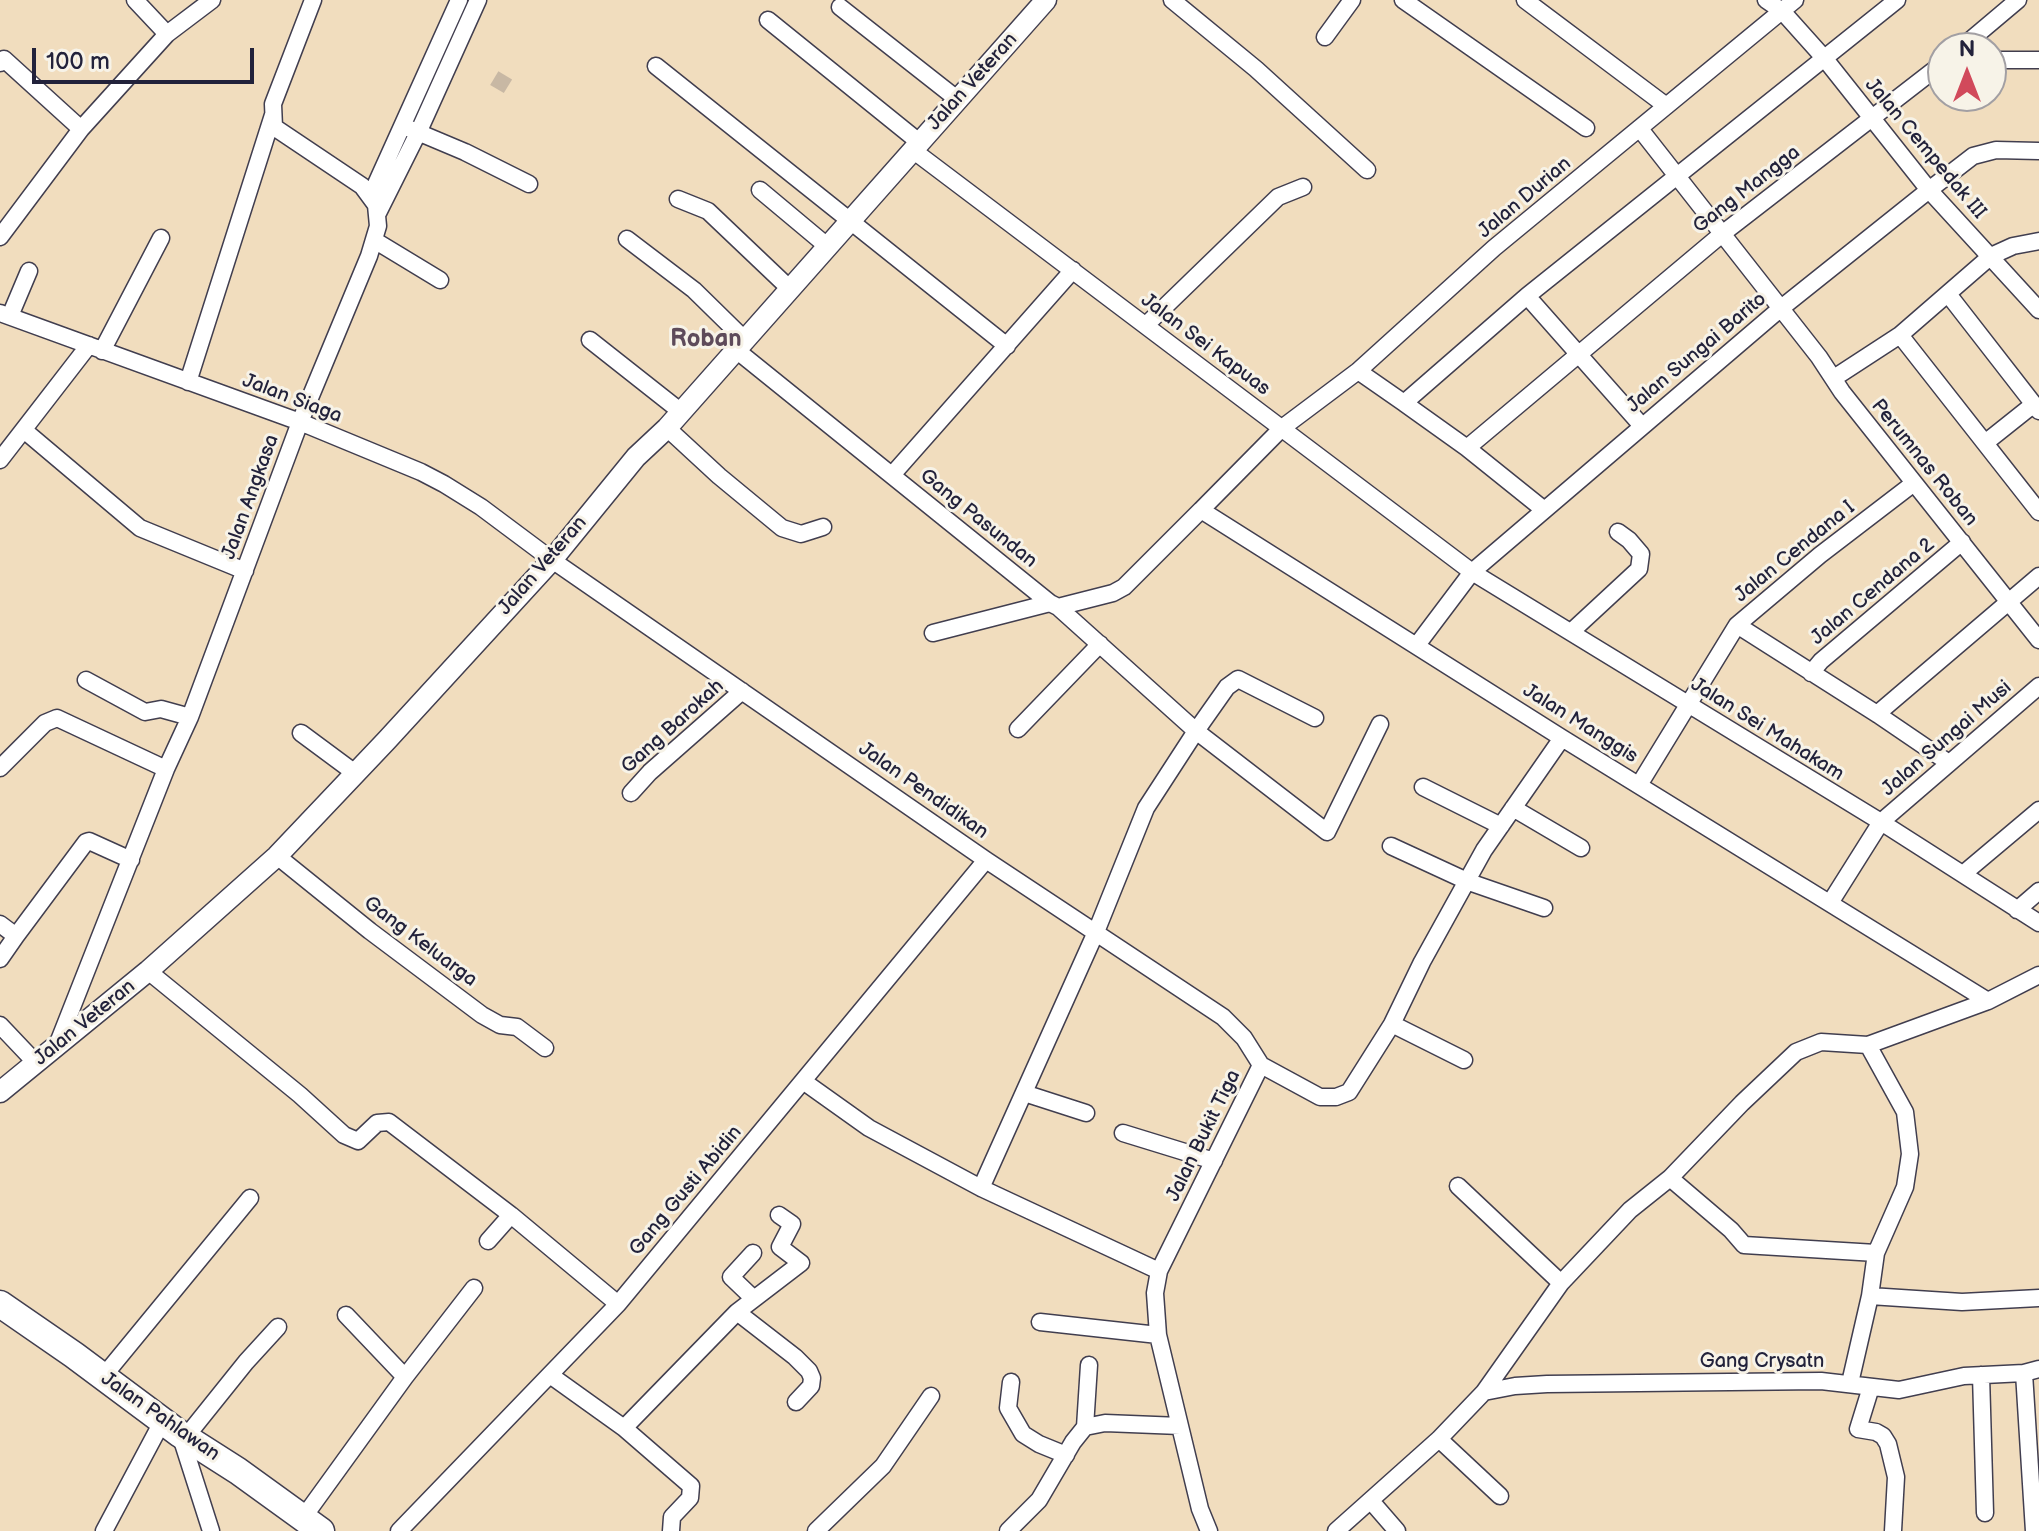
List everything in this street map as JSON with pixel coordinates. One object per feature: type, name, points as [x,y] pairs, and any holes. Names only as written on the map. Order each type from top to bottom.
[{"type":"main road","name":"Jalan Pahlawan","points":[[0,1304],[312,1525]]},
{"type":"street","points":[[135,0],[167,34]]},
{"type":"street","points":[[0,237],[81,129],[167,34],[212,0]]},
{"type":"street","points":[[313,0],[273,104],[274,127],[371,195],[410,129],[478,0]]},
{"type":"street","points":[[378,213],[459,0]]},
{"type":"street","points":[[1172,0],[1256,69],[1367,170]]},
{"type":"street","points":[[1325,37],[1352,0]]},
{"type":"street","points":[[1403,0],[1586,128]]},
{"type":"street","points":[[1525,0],[1665,105]]},
{"type":"street","name":"Jalan Cempedak III","points":[[1766,0],[1789,6],[1825,59],[1929,190],[2036,304]]},
{"type":"street","points":[[1404,403],[1527,296],[1897,0]]},
{"type":"street","points":[[1980,32],[2018,0]]},
{"type":"street","name":"Jalan Veteran","points":[[0,1092],[148,971],[277,856],[552,560],[636,457],[667,428],[1041,2]]},
{"type":"street","name":"Jalan Durian","points":[[1282,428],[1358,371],[1494,248],[1789,6]]},
{"type":"street","points":[[840,7],[957,99]]},
{"type":"street","name":"Jalan Sei Kapuas","points":[[768,20],[916,146],[1073,270],[1472,572]]},
{"type":"street","points":[[1,59],[81,129]]},
{"type":"street","points":[[2007,60],[2039,60]]},
{"type":"street","points":[[656,66],[1007,346]]},
{"type":"street","name":"Gang Mangga","points":[[1467,448],[1722,234],[1927,75]]},
{"type":"street","points":[[188,382],[273,114]]},
{"type":"street","points":[[410,129],[529,184]]},
{"type":"street","name":"Perumnas Roban","points":[[1640,129],[2039,640]]},
{"type":"street","name":"Jalan Sungai Barito","points":[[1417,645],[1472,572],[1780,309],[1929,190],[1973,156],[1996,150],[2039,151]]},
{"type":"street","points":[[1146,325],[1278,197],[1303,187]]},
{"type":"street","points":[[760,190],[827,246]]},
{"type":"street","name":"Jalan Angkasa","points":[[56,1048],[166,769],[190,717],[300,422],[374,240],[378,213],[371,195]]},
{"type":"street","points":[[678,199],[708,211],[789,288]]},
{"type":"street","points":[[0,460],[95,348],[161,238]]},
{"type":"street","name":"Gang Pasundan","points":[[627,239],[694,290],[740,344],[892,475],[1054,605],[1196,731],[1327,832],[1380,724]]},
{"type":"street","points":[[374,240],[440,280]]},
{"type":"street","points":[[1834,378],[1900,335],[1991,256],[2013,246],[2039,241]]},
{"type":"street","points":[[892,475],[1073,270]]},
{"type":"street","points":[[5,315],[29,271]]},
{"type":"street","points":[[1948,294],[2036,407],[1985,443]]},
{"type":"street","points":[[1527,296],[1642,426]]},
{"type":"street","name":"Jalan Siaga","points":[[5,315],[300,422],[421,472],[481,507],[552,560]]},
{"type":"street","points":[[1900,335],[2039,512]]},
{"type":"street","points":[[590,340],[680,411]]},
{"type":"street","points":[[1358,371],[1467,448],[1543,509]]},
{"type":"street","points":[[667,428],[782,528],[801,534],[823,527]]},
{"type":"street","points":[[933,633],[1113,593],[1124,587],[1282,428]]},
{"type":"street","points":[[25,431],[140,528],[245,571]]},
{"type":"street","name":"Jalan Cendana I","points":[[1639,785],[1737,625],[1820,555],[1914,483]]},
{"type":"street","name":"Jalan Manggis","points":[[1201,510],[1988,1001]]},
{"type":"street","points":[[1571,632],[1639,569],[1641,554],[1618,532]]},
{"type":"street","name":"Jalan Cendana 2","points":[[1811,673],[1821,661],[1962,542]]},
{"type":"street","name":"Jalan Pendidikan","points":[[552,560],[986,860],[1223,1017],[1244,1038],[1261,1065]]},
{"type":"street","name":"Jalan Sei Mahakam","points":[[1472,572],[1881,822],[2039,923]]},
{"type":"street","points":[[1877,714],[2039,576]]},
{"type":"street","points":[[1737,625],[1949,763]]},
{"type":"street","points":[[1018,729],[1100,644]]},
{"type":"street","points":[[981,1188],[1096,932],[1146,808],[1227,687],[1238,679],[1315,718]]},
{"type":"street","points":[[86,680],[145,712],[161,709],[190,717]]},
{"type":"street","name":"Jalan Sungai Musi","points":[[1830,903],[1881,822],[2039,686]]},
{"type":"street","name":"Gang Barokah","points":[[631,793],[650,772],[742,691]]},
{"type":"street","points":[[0,768],[45,723],[57,718],[166,769]]},
{"type":"street","points":[[301,733],[355,773]]},
{"type":"street","name":"Jalan Bukit Tiga","points":[[1209,1531],[1200,1509],[1158,1335],[1155,1293],[1159,1271],[1261,1065],[1320,1097],[1336,1097],[1349,1092],[1357,1083],[1392,1024],[1422,962],[1484,850],[1562,738]]},
{"type":"street","points":[[1423,787],[1501,826]]},
{"type":"street","points":[[1513,808],[1581,848]]},
{"type":"street","points":[[1963,874],[2039,810]]},
{"type":"street","points":[[0,959],[86,842],[131,860]]},
{"type":"street","points":[[1391,846],[1469,882],[1544,908]]},
{"type":"street","name":"Gang Keluarga","points":[[277,856],[482,1015],[500,1025],[517,1027],[545,1048]]},
{"type":"street","name":"Gang Gusti Abidin","points":[[399,1531],[618,1304],[986,860]]},
{"type":"street","points":[[2017,910],[2039,891]]},
{"type":"street","points":[[0,924],[16,936]]},
{"type":"street","points":[[148,971],[300,1095],[344,1135],[358,1141],[377,1123],[389,1122],[511,1215],[618,1304]]},
{"type":"street","points":[[1336,1531],[1439,1439],[1484,1392],[1561,1283],[1630,1210],[1670,1178],[1796,1052],[1821,1042],[1868,1045],[1988,1001],[2039,975]]},
{"type":"street","points":[[1392,1024],[1464,1060]]},
{"type":"street","points":[[0,1025],[36,1063]]},
{"type":"street","points":[[1850,1383],[1870,1296],[1876,1253],[1905,1187],[1910,1154],[1905,1112],[1868,1045]]},
{"type":"street","points":[[803,1081],[869,1128],[981,1188],[1159,1271]]},
{"type":"street","points":[[1024,1093],[1086,1113]]},
{"type":"street","points":[[1123,1133],[1214,1161]]},
{"type":"street","points":[[1670,1178],[1744,1245],[1876,1253]]},
{"type":"street","points":[[1458,1186],[1561,1283]]},
{"type":"street","points":[[102,1378],[250,1198]]},
{"type":"street","points":[[488,1241],[511,1215]]},
{"type":"street","points":[[624,1428],[737,1312],[801,1263],[780,1247],[792,1224],[779,1215]]},
{"type":"street","points":[[753,1253],[731,1277],[754,1299]]},
{"type":"street","points":[[312,1525],[405,1377],[474,1288]]},
{"type":"street","points":[[1870,1296],[1962,1302],[2039,1298]]},
{"type":"street","points":[[737,1312],[809,1371],[811,1386],[796,1402]]},
{"type":"street","points":[[346,1315],[405,1377]]},
{"type":"street","points":[[1040,1322],[1158,1335]]},
{"type":"street","points":[[104,1531],[176,1431],[278,1327]]},
{"type":"street","points":[[1008,1531],[1039,1500],[1085,1427],[1089,1365]]},
{"type":"street","points":[[2032,1371],[2034,1531]]},
{"type":"street","name":"Gang Crysatn","points":[[1484,1392],[1547,1384],[1850,1383],[1899,1390],[1981,1375],[2032,1371]]},
{"type":"street","points":[[550,1375],[624,1428],[691,1486],[690,1498],[672,1517],[671,1531]]},
{"type":"street","points":[[1981,1375],[1985,1513]]},
{"type":"street","points":[[1011,1382],[1008,1408],[1023,1434],[1066,1455]]},
{"type":"street","points":[[1871,1387],[1858,1429],[1876,1432],[1888,1444],[1896,1477],[1893,1531]]},
{"type":"street","points":[[816,1531],[883,1466],[931,1396]]},
{"type":"street","points":[[1085,1427],[1105,1423],[1180,1426]]},
{"type":"street","points":[[176,1431],[211,1531]]},
{"type":"street","points":[[1439,1439],[1500,1496]]},
{"type":"street","points":[[1371,1501],[1397,1531]]},
{"type":"tunnel","points":[[497,89],[506,74]]},
{"type":"district","name":"Roban","points":[[706,340]]}]
